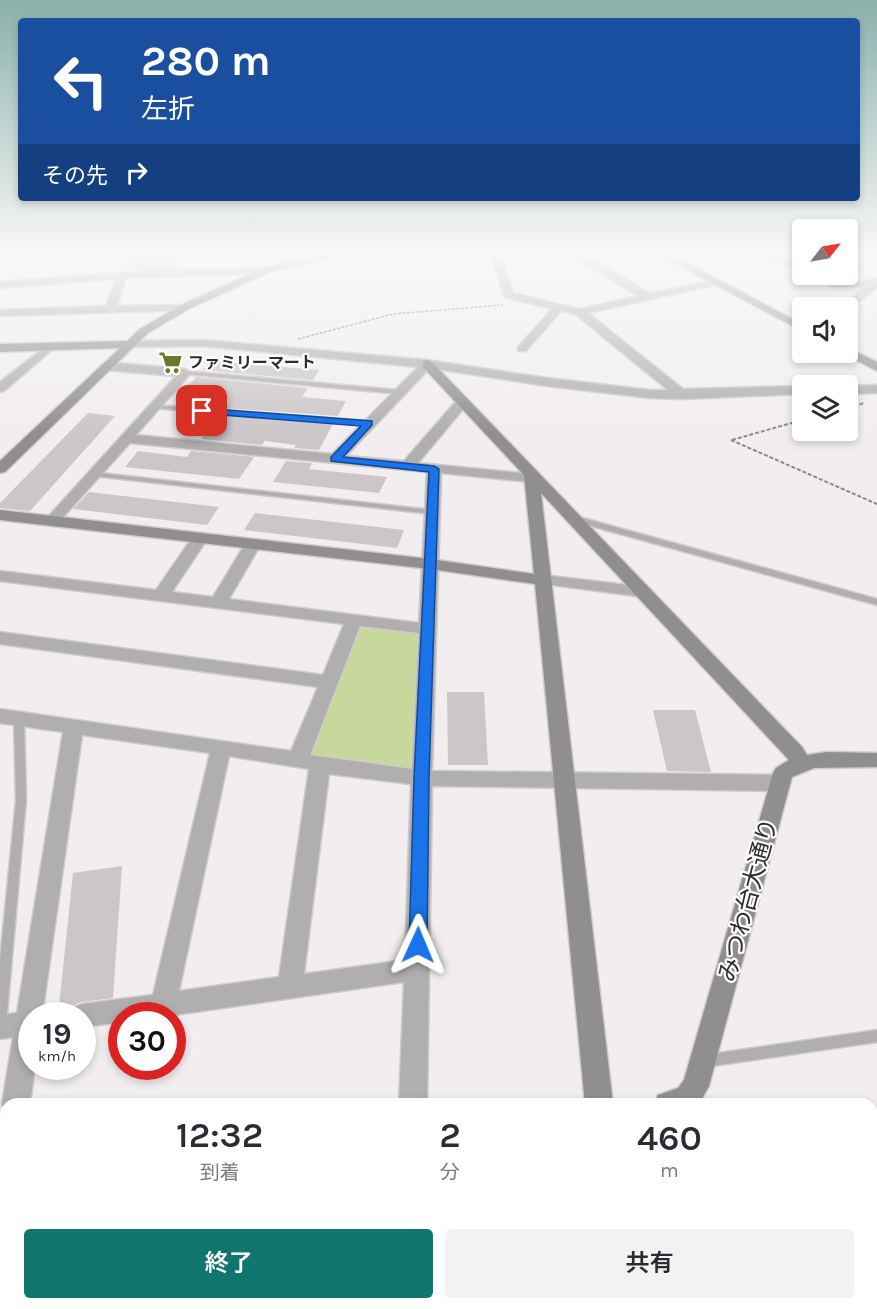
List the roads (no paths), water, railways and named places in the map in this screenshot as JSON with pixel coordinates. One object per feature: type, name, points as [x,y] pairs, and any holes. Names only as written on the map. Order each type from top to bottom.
[{"type":"street","points":[[2,466],[129,344],[144,331],[176,312]]},
{"type":"street","points":[[522,349],[554,312]]},
{"type":"street","points":[[579,312],[682,395]]},
{"type":"street","points":[[772,312],[792,323]]},
{"type":"street","points":[[0,348],[203,343],[427,364],[650,394],[682,395],[792,390]]},
{"type":"street","points":[[0,388],[5,379],[50,346]]},
{"type":"street","points":[[858,357],[877,367]]},
{"type":"street","points":[[334,459],[427,364]]},
{"type":"street","points":[[427,364],[795,752],[801,764]]},
{"type":"street","points":[[106,366],[185,374]]},
{"type":"street","points":[[51,522],[185,374]]},
{"type":"street","points":[[858,390],[877,389]]},
{"type":"street","points":[[408,466],[463,402]]},
{"type":"street","points":[[125,438],[434,469],[531,475]]},
{"type":"street","points":[[414,1098],[422,778],[434,469]]},
{"type":"street","points":[[531,475],[599,1098]]},
{"type":"street","points":[[0,515],[430,564],[644,592]]},
{"type":"street","points":[[161,596],[200,538]]},
{"type":"street","points":[[218,603],[253,544]]},
{"type":"street","points":[[1,577],[427,629]]},
{"type":"street","points":[[298,759],[354,620]]},
{"type":"street","points":[[0,638],[329,682]]},
{"type":"street","points":[[10,717],[298,759],[320,765],[422,778],[780,783],[783,773],[789,767],[801,764],[817,761],[877,760]]},
{"type":"street","points":[[34,1002],[73,728]]},
{"type":"street","points":[[164,1002],[221,749]]},
{"type":"street","points":[[290,987],[320,765]]},
{"type":"street","name":"みつわ台大通り","points":[[685,1098],[696,1086],[780,783]]},
{"type":"street","points":[[184,1002],[418,969]]},
{"type":"street","points":[[0,1026],[18,1024]]},
{"type":"street","points":[[17,1098],[20,1080]]},
{"type":"lane","points":[[185,374],[399,392]]},
{"type":"lane","points":[[154,407],[369,423]]},
{"type":"lane","points":[[94,474],[432,512]]},
{"type":"lane","points":[[576,519],[877,602]]},
{"type":"lane","points":[[0,1026],[21,800],[10,717]]},
{"type":"lane","points":[[703,1062],[877,1036]]},
{"type":"place","name":"ファミリーマート","points":[[170,362]]}]
